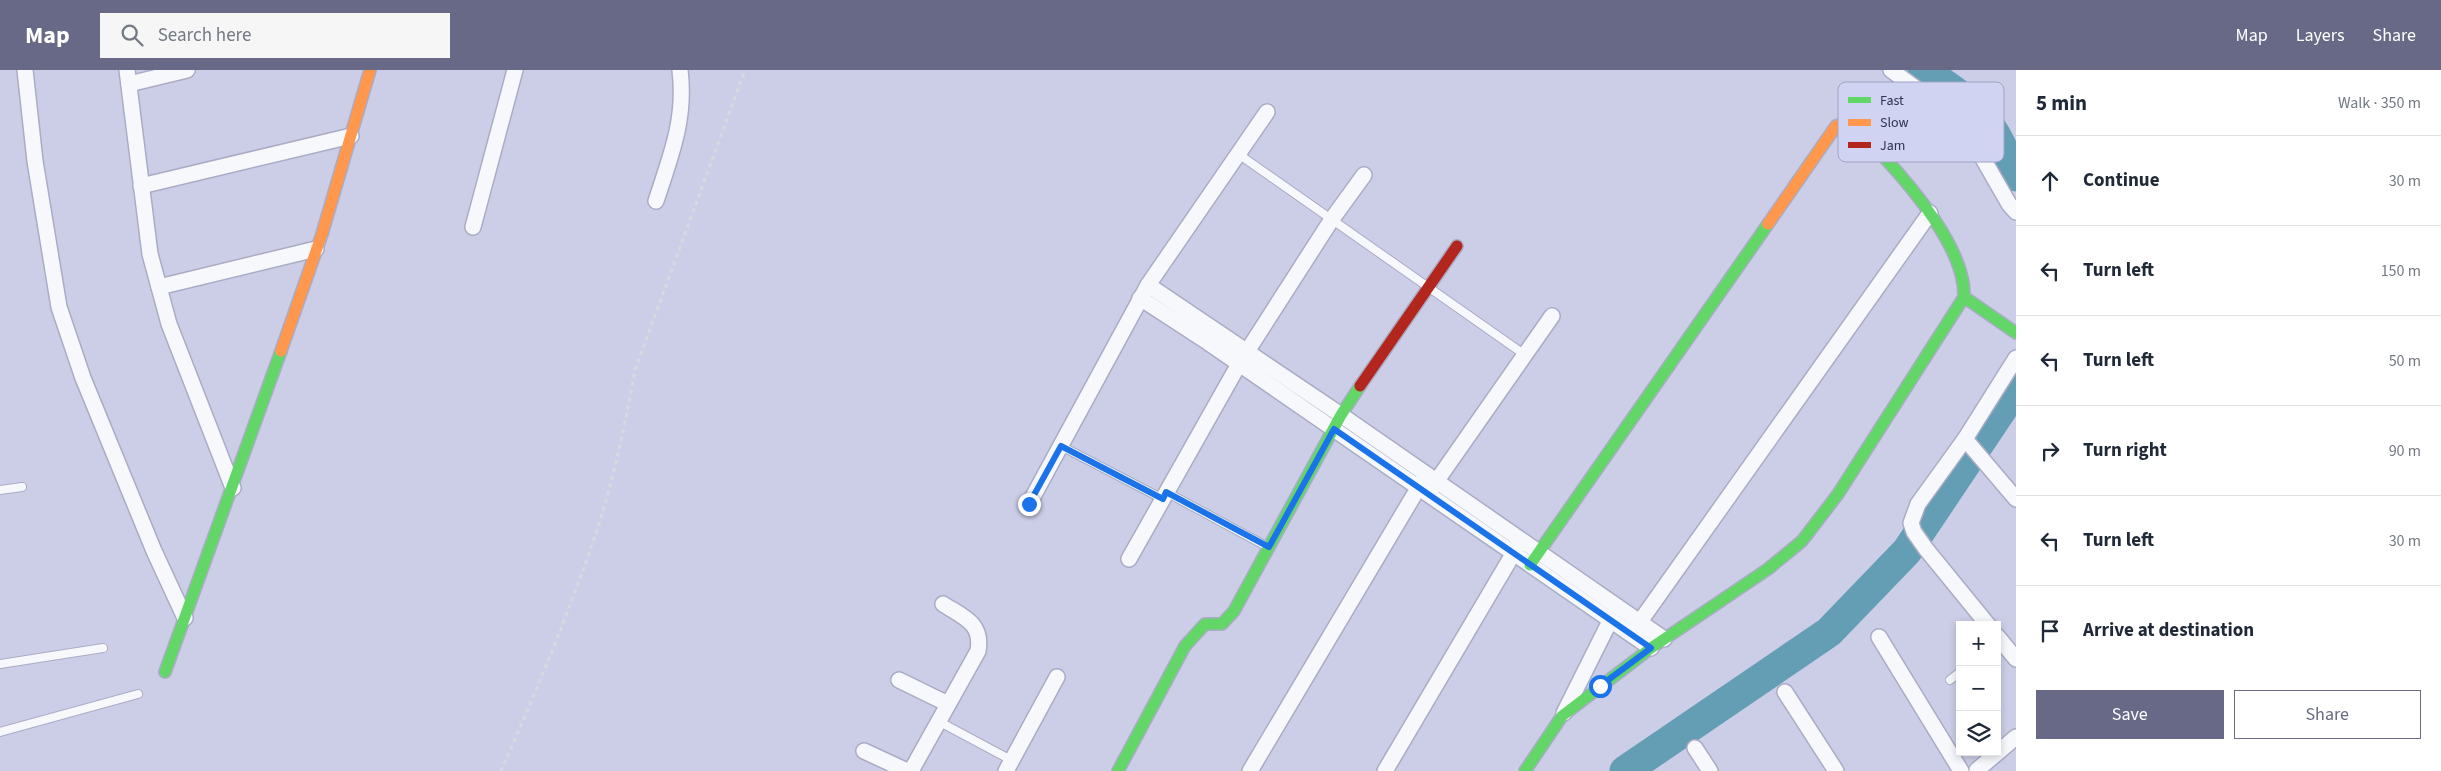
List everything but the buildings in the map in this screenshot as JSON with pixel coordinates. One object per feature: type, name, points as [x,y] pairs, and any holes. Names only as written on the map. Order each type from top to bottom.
[{"type":"street","points":[[25,70],[36,170],[59,307],[83,378],[154,551],[185,618]]},
{"type":"street","points":[[187,70],[128,77],[150,254],[169,324],[233,488]]},
{"type":"street","points":[[165,672],[233,488],[316,250],[370,70]]},
{"type":"street","points":[[473,227],[515,70]]},
{"type":"street","points":[[656,201],[678,136],[682,101],[680,70]]},
{"type":"street","points":[[1891,70],[1907,82]]},
{"type":"street","points":[[1029,504],[1144,292],[1267,112]]},
{"type":"street","points":[[1535,559],[1838,125]]},
{"type":"street","points":[[141,186],[351,136]]},
{"type":"street","points":[[1562,716],[1651,648],[1768,568],[1802,541],[1838,494],[1964,296],[1965,284],[1960,270],[1930,213],[1887,162]]},
{"type":"street","points":[[1985,162],[2009,204],[2016,212]]},
{"type":"street","points":[[1129,559],[1242,358],[1332,219],[1364,175]]},
{"type":"street","points":[[1635,628],[1930,213]]},
{"type":"street","points":[[1118,771],[1185,646],[1205,624],[1222,624],[1228,620],[1341,415],[1457,246]]},
{"type":"street","points":[[159,287],[316,250]]},
{"type":"street","points":[[1144,292],[1242,358],[1334,429],[1427,484]]},
{"type":"street","points":[[1964,296],[2016,333]]},
{"type":"street","points":[[1250,771],[1427,484],[1525,355],[1552,316]]},
{"type":"street","points":[[1242,358],[1341,415],[1427,484],[1635,628],[1651,648]]},
{"type":"street","points":[[1985,621],[1926,549],[1914,532],[1911,523],[1918,504],[1968,442],[2016,358]]},
{"type":"street","points":[[1968,442],[2016,499]]},
{"type":"street","points":[[1385,771],[1517,547]]},
{"type":"street","points":[[1535,559],[1610,621],[1664,639]]},
{"type":"street","points":[[911,771],[978,651],[980,640],[978,632],[971,622],[943,604]]},
{"type":"street","points":[[1525,771],[1562,716],[1610,621]]},
{"type":"street","points":[[1879,637],[1958,770]]},
{"type":"street","points":[[2001,642],[2016,659]]},
{"type":"street","points":[[1008,766],[1058,676]]},
{"type":"street","points":[[899,680],[948,704]]},
{"type":"street","points":[[1785,692],[1836,771]]},
{"type":"street","points":[[1977,770],[2016,737]]},
{"type":"street","points":[[1695,748],[1710,771]]},
{"type":"street","points":[[864,751],[907,771]]},
{"type":"lane","points":[[1237,154],[1525,355]]},
{"type":"lane","points":[[1061,446],[1269,547]]},
{"type":"lane","points":[[0,490],[22,487]]},
{"type":"lane","points":[[0,664],[103,648]]},
{"type":"lane","points":[[1950,680],[1956,675]]},
{"type":"lane","points":[[0,732],[138,694]]},
{"type":"lane","points":[[938,721],[1008,766]]},
{"type":"path","points":[[501,771],[552,648],[596,534],[626,417],[635,370],[745,70]]},
{"type":"waterway","points":[[1923,70],[1940,82]]},
{"type":"waterway","points":[[2004,152],[2016,176]]},
{"type":"waterway","points":[[1625,771],[1829,632],[1907,551],[2016,388]]},
{"type":"traffic: fast","points":[[1888,162],[1922,202],[1947,241],[1962,279],[1964,297]]},
{"type":"traffic: fast","points":[[1530,565],[1768,224]]},
{"type":"traffic: fast","points":[[1525,771],[1562,716],[1651,648],[1768,569],[1802,541],[1838,494],[1964,297],[2016,333]]},
{"type":"traffic: fast","points":[[165,672],[281,351]]},
{"type":"traffic: fast","points":[[1118,771],[1185,646],[1205,624],[1222,624],[1234,611],[1341,415],[1360,386]]},
{"type":"traffic: slow","points":[[281,351],[322,234],[370,70]]},
{"type":"traffic: slow","points":[[1768,224],[1838,125]]},
{"type":"traffic: jam","points":[[1360,386],[1457,246]]},
{"type":"route","points":[[1029,504],[1061,446],[1163,499],[1166,492],[1269,547],[1334,429],[1651,648],[1600,686]]}]
